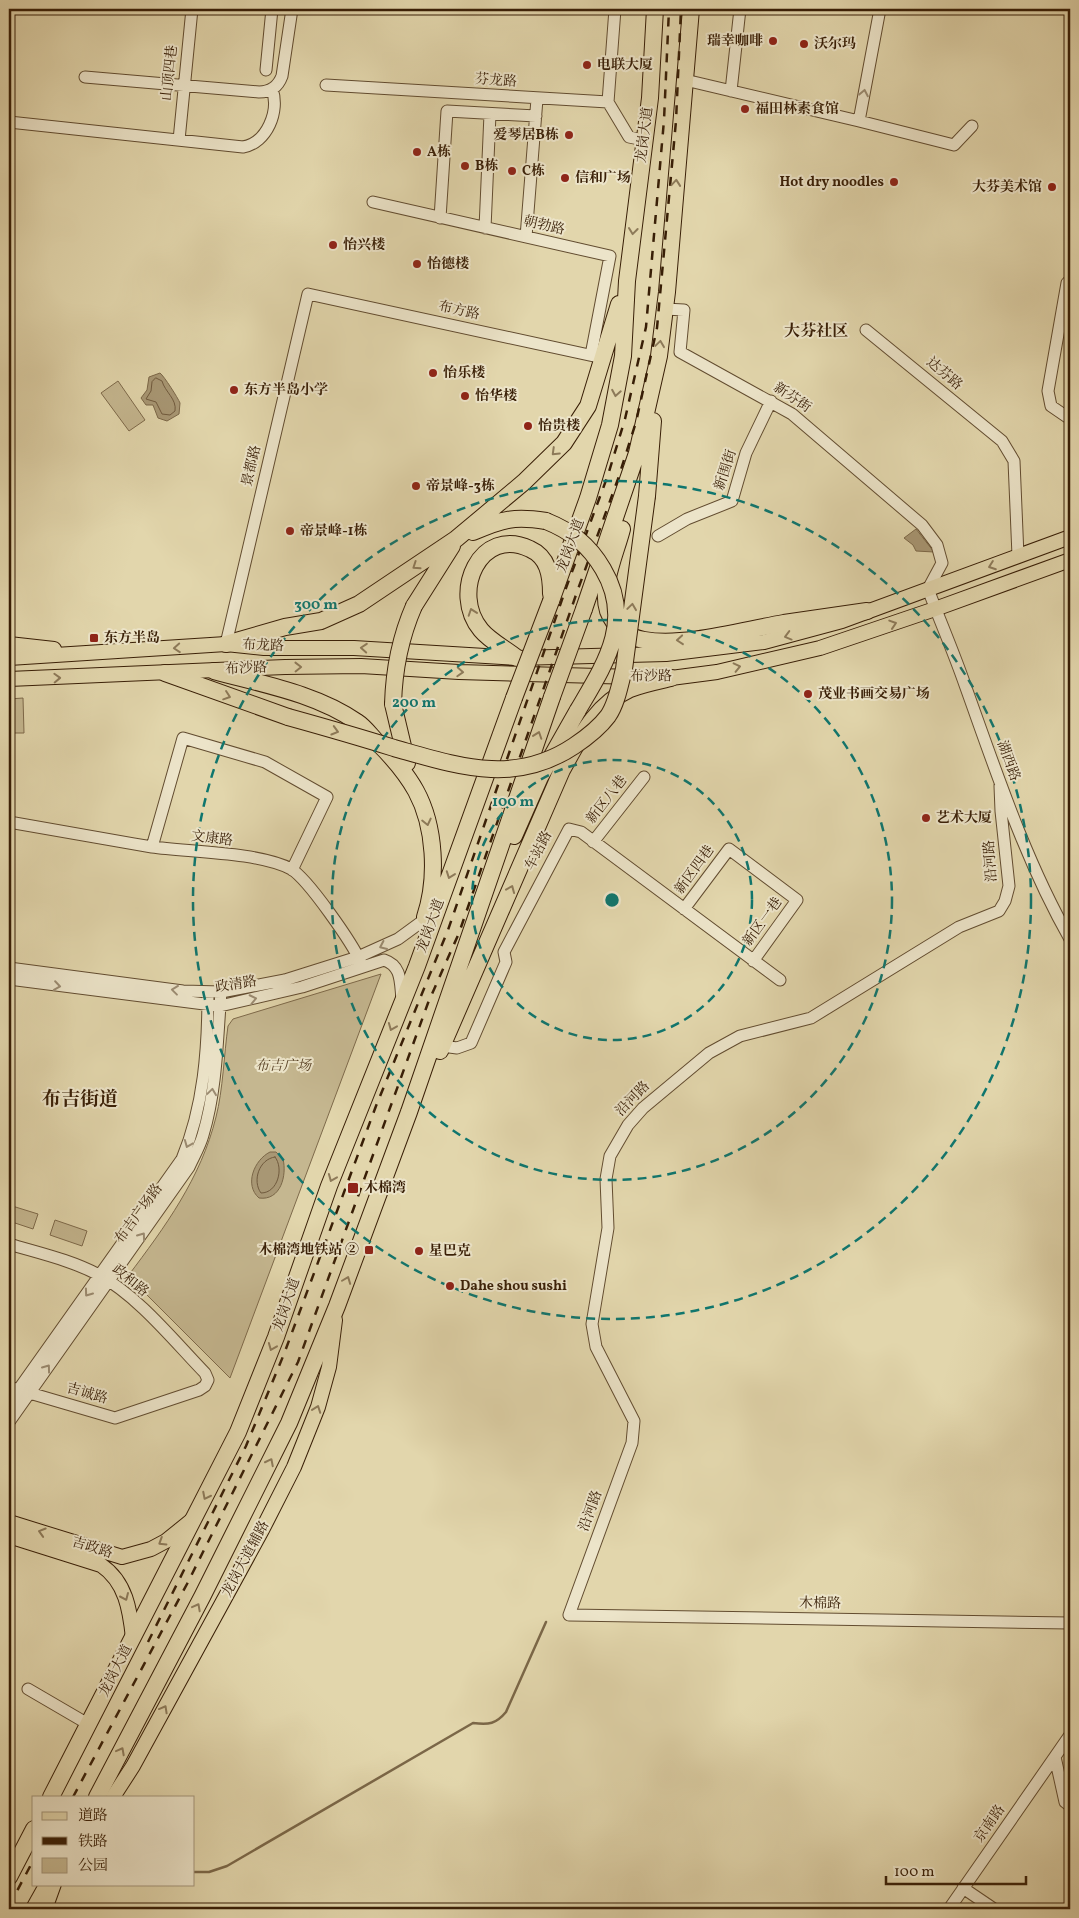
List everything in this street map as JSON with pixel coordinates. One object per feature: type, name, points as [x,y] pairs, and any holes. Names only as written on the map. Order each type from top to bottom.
[{"type":"highway","name":"龙岗大道","points":[[51,1796],[238,1432],[276,1337],[329,1186],[417,966],[588,498],[610,426],[623,356],[627,281],[650,98],[655,9]]},
{"type":"highway","points":[[165,673],[288,717],[461,767],[508,770],[538,765],[562,754],[589,736],[608,715],[624,669],[647,496],[657,366],[665,308],[691,9]]},
{"type":"highway","points":[[226,644],[285,627],[321,621],[360,604],[456,539],[524,482],[564,443],[588,406],[597,357],[627,281]]},
{"type":"highway","points":[[98,1796],[202,1597],[289,1424],[337,1306],[409,1112],[552,696],[584,609],[637,453],[657,366]]},
{"type":"highway","points":[[637,453],[633,487],[606,592],[606,603],[615,625],[626,635],[644,640],[664,641],[724,636],[783,623],[867,611]]},
{"type":"highway","points":[[417,966],[424,920],[430,902],[431,842],[425,814],[402,746],[393,704],[394,675],[403,632],[414,606],[456,539],[501,520],[524,518],[546,521],[566,529],[583,542],[597,559],[615,595],[617,618],[614,637],[604,665],[540,777],[515,832],[442,1046]]},
{"type":"highway","points":[[518,658],[482,632],[474,619],[468,602],[468,585],[477,561],[504,544],[517,542],[535,551],[548,567],[550,601]]},
{"type":"highway","points":[[214,671],[310,698],[357,722],[392,757],[416,791]]},
{"type":"highway","points":[[409,1112],[442,1046],[562,770],[584,730],[605,704],[631,689],[671,678]]},
{"type":"highway","points":[[9,1877],[32,1833]]},
{"type":"highway","points":[[34,1909],[47,1886]]},
{"type":"main road","name":"布沙路","points":[[518,658],[666,654],[764,642],[842,621],[1070,537]]},
{"type":"main road","name":"布沙路","points":[[214,671],[361,666],[459,672],[671,678],[717,672],[820,648],[935,610],[1070,560]]},
{"type":"main road","points":[[9,644],[97,654]]},
{"type":"main road","name":"布龙路","points":[[9,658],[97,654],[226,644],[264,648],[354,648],[518,658]]},
{"type":"main road","points":[[9,679],[214,671]]},
{"type":"main road","points":[[9,684],[36,678]]},
{"type":"main road","name":"龙岗大道辅路","points":[[114,1796],[162,1714],[294,1467],[318,1406],[327,1375],[337,1306]]},
{"type":"main road","name":"吉政路","points":[[9,1522],[122,1557],[151,1549],[166,1541],[196,1516]]},
{"type":"main road","name":"吉政路","points":[[9,1536],[101,1565],[107,1569],[122,1589],[128,1604],[133,1638]]},
{"type":"main road","points":[[45,1909],[53,1886]]},
{"type":"street","name":"山顶四巷","points":[[179,140],[192,9]]},
{"type":"street","points":[[266,70],[272,9]]},
{"type":"street","points":[[85,77],[259,92],[272,89],[282,76],[292,9]]},
{"type":"street","points":[[616,9],[608,102],[629,137],[644,140]]},
{"type":"street","points":[[731,91],[740,9]]},
{"type":"street","points":[[858,121],[880,9]]},
{"type":"street","points":[[685,80],[954,145],[972,126]]},
{"type":"street","name":"芬龙路","points":[[326,85],[608,102]]},
{"type":"street","points":[[9,122],[243,147],[251,146],[271,123],[274,98],[272,89]]},
{"type":"street","points":[[526,237],[537,99]]},
{"type":"street","points":[[440,218],[447,111],[536,116]]},
{"type":"street","points":[[485,228],[490,114]]},
{"type":"street","name":"朝勃路","points":[[373,202],[610,256],[597,357]]},
{"type":"street","points":[[1070,280],[1067,284],[1048,391],[1051,406],[1070,418]]},
{"type":"street","name":"布方路","points":[[308,294],[597,357]]},
{"type":"street","name":"景都路","points":[[226,644],[308,294]]},
{"type":"street","name":"新芬街","points":[[665,308],[684,310],[680,352],[792,414],[922,524],[937,546],[942,563],[928,589]]},
{"type":"street","name":"达芬路","points":[[866,330],[1002,441],[1014,461],[1018,556]]},
{"type":"street","name":"新围街","points":[[658,536],[687,519],[732,501],[746,453],[771,401]]},
{"type":"street","name":"湖西路","points":[[928,589],[965,683],[1000,786],[1052,908],[1070,939]]},
{"type":"street","points":[[152,847],[183,738],[265,762],[327,797],[292,870]]},
{"type":"street","name":"新区八巷","points":[[593,842],[644,777]]},
{"type":"street","name":"沿河路","points":[[569,1615],[632,1443],[634,1421],[596,1347],[592,1324],[608,1228],[606,1179],[610,1156],[628,1124],[643,1108],[709,1054],[740,1036],[811,1018],[959,926],[999,911],[1005,901],[1009,886],[1000,786]]},
{"type":"street","name":"文康路","points":[[9,822],[152,847],[260,859],[292,870],[309,886],[360,962]]},
{"type":"street","name":"车站路","points":[[442,1046],[457,1048],[471,1043],[506,962],[504,952],[569,829],[574,829],[593,842],[780,980]]},
{"type":"street","name":"新区四巷","points":[[684,910],[729,849]]},
{"type":"street","name":"新区一巷","points":[[729,849],[797,900],[753,961]]},
{"type":"street","name":"政清路","points":[[9,979],[214,1005],[302,987],[360,962],[398,939],[424,920]]},
{"type":"street","name":"政清路","points":[[9,968],[221,992],[285,980],[360,962],[384,960],[393,963],[399,974],[402,1002]]},
{"type":"street","name":"布吉广场路","points":[[208,992],[214,1005]]},
{"type":"street","name":"布吉广场路","points":[[9,1403],[105,1279],[182,1159],[193,1133],[214,1005],[221,992]]},
{"type":"street","name":"政和路","points":[[9,1244],[80,1266],[105,1279],[145,1312],[205,1373],[208,1380]]},
{"type":"street","name":"吉诚路","points":[[19,1390],[115,1418],[199,1390],[205,1386],[208,1380]]},
{"type":"street","name":"布吉广场路","points":[[9,1422],[19,1390]]},
{"type":"street","name":"木棉路","points":[[569,1615],[1070,1623]]},
{"type":"street","points":[[28,1689],[88,1724]]},
{"type":"street","name":"京南路","points":[[949,1909],[1070,1735]]},
{"type":"street","points":[[1055,1757],[1065,1802],[1070,1806]]},
{"type":"street","points":[[963,1888],[994,1909]]},
{"type":"green space","points":[[118,381],[145,420],[129,431],[101,393]]},
{"type":"green space","points":[[23,698],[24,733],[9,733],[9,699]]},
{"type":"green space","name":"布吉广场","points":[[381,974],[230,1378],[128,1276],[168,1220],[201,1161],[216,1117],[222,1084],[228,1026],[233,1019]]},
{"type":"green space","points":[[9,1205],[38,1214],[33,1229],[9,1221]]},
{"type":"green space","points":[[55,1220],[87,1231],[82,1246],[50,1235]]},
{"type":"water","points":[[160,373],[180,403],[179,414],[167,421],[158,418],[153,405],[146,405],[141,398],[147,390],[149,377]]},
{"type":"water","points":[[916,529],[934,552],[916,551],[913,545],[904,538]]},
{"type":"water","points":[[270,1152],[276,1152],[283,1159],[283,1179],[281,1186],[273,1195],[267,1198],[259,1198],[252,1186],[253,1173],[259,1161]]},
{"type":"waterway","points":[[195,1872],[209,1872],[227,1866],[473,1723],[488,1724],[499,1719],[506,1712],[546,1622]]},
{"type":"railway","points":[[148,1642],[246,1446],[284,1354],[376,1106],[448,930],[566,588],[608,475],[625,419],[646,327],[664,120],[669,9]]},
{"type":"railway","points":[[74,1796],[187,1584],[298,1362],[428,1003],[459,933],[618,479],[636,422],[657,328],[676,121],[681,9]]},
{"type":"railway","points":[[9,1906],[32,1863]]},
{"type":"place","name":"瑞幸咖啡","points":[[773,41]]},
{"type":"place","name":"沃尔玛","points":[[804,44]]},
{"type":"place","name":"电联大厦","points":[[587,65]]},
{"type":"place","name":"福田林素食馆","points":[[745,109]]},
{"type":"place","name":"爱琴居B栋","points":[[569,135]]},
{"type":"place","name":"A栋","points":[[417,152]]},
{"type":"place","name":"B栋","points":[[465,166]]},
{"type":"place","name":"C栋","points":[[512,171]]},
{"type":"place","name":"信和广场","points":[[565,178]]},
{"type":"place","name":"Hot dry noodles","points":[[894,182]]},
{"type":"place","name":"大芬美术馆","points":[[1052,187]]},
{"type":"place","name":"怡兴楼","points":[[333,245]]},
{"type":"place","name":"怡德楼","points":[[417,264]]},
{"type":"place","name":"怡乐楼","points":[[433,373]]},
{"type":"place","name":"东方半岛小学","points":[[234,390]]},
{"type":"place","name":"怡华楼","points":[[465,396]]},
{"type":"place","name":"怡贵楼","points":[[528,426]]},
{"type":"place","name":"帝景峰-3栋","points":[[416,486]]},
{"type":"place","name":"帝景峰-1栋","points":[[290,531]]},
{"type":"place","name":"东方半岛","points":[[94,638]]},
{"type":"place","name":"茂业书画交易广场","points":[[808,694]]},
{"type":"place","name":"艺术大厦","points":[[926,818]]},
{"type":"place","name":"木棉湾","points":[[353,1188]]},
{"type":"place","name":"木棉湾地铁站 ②","points":[[369,1250]]},
{"type":"place","name":"星巴克","points":[[419,1251]]},
{"type":"place","name":"Dahe shou sushi","points":[[450,1286]]},
{"type":"district","name":"大芬社区","points":[[816,332]]},
{"type":"district","name":"布吉街道","points":[[80,1100]]}]
